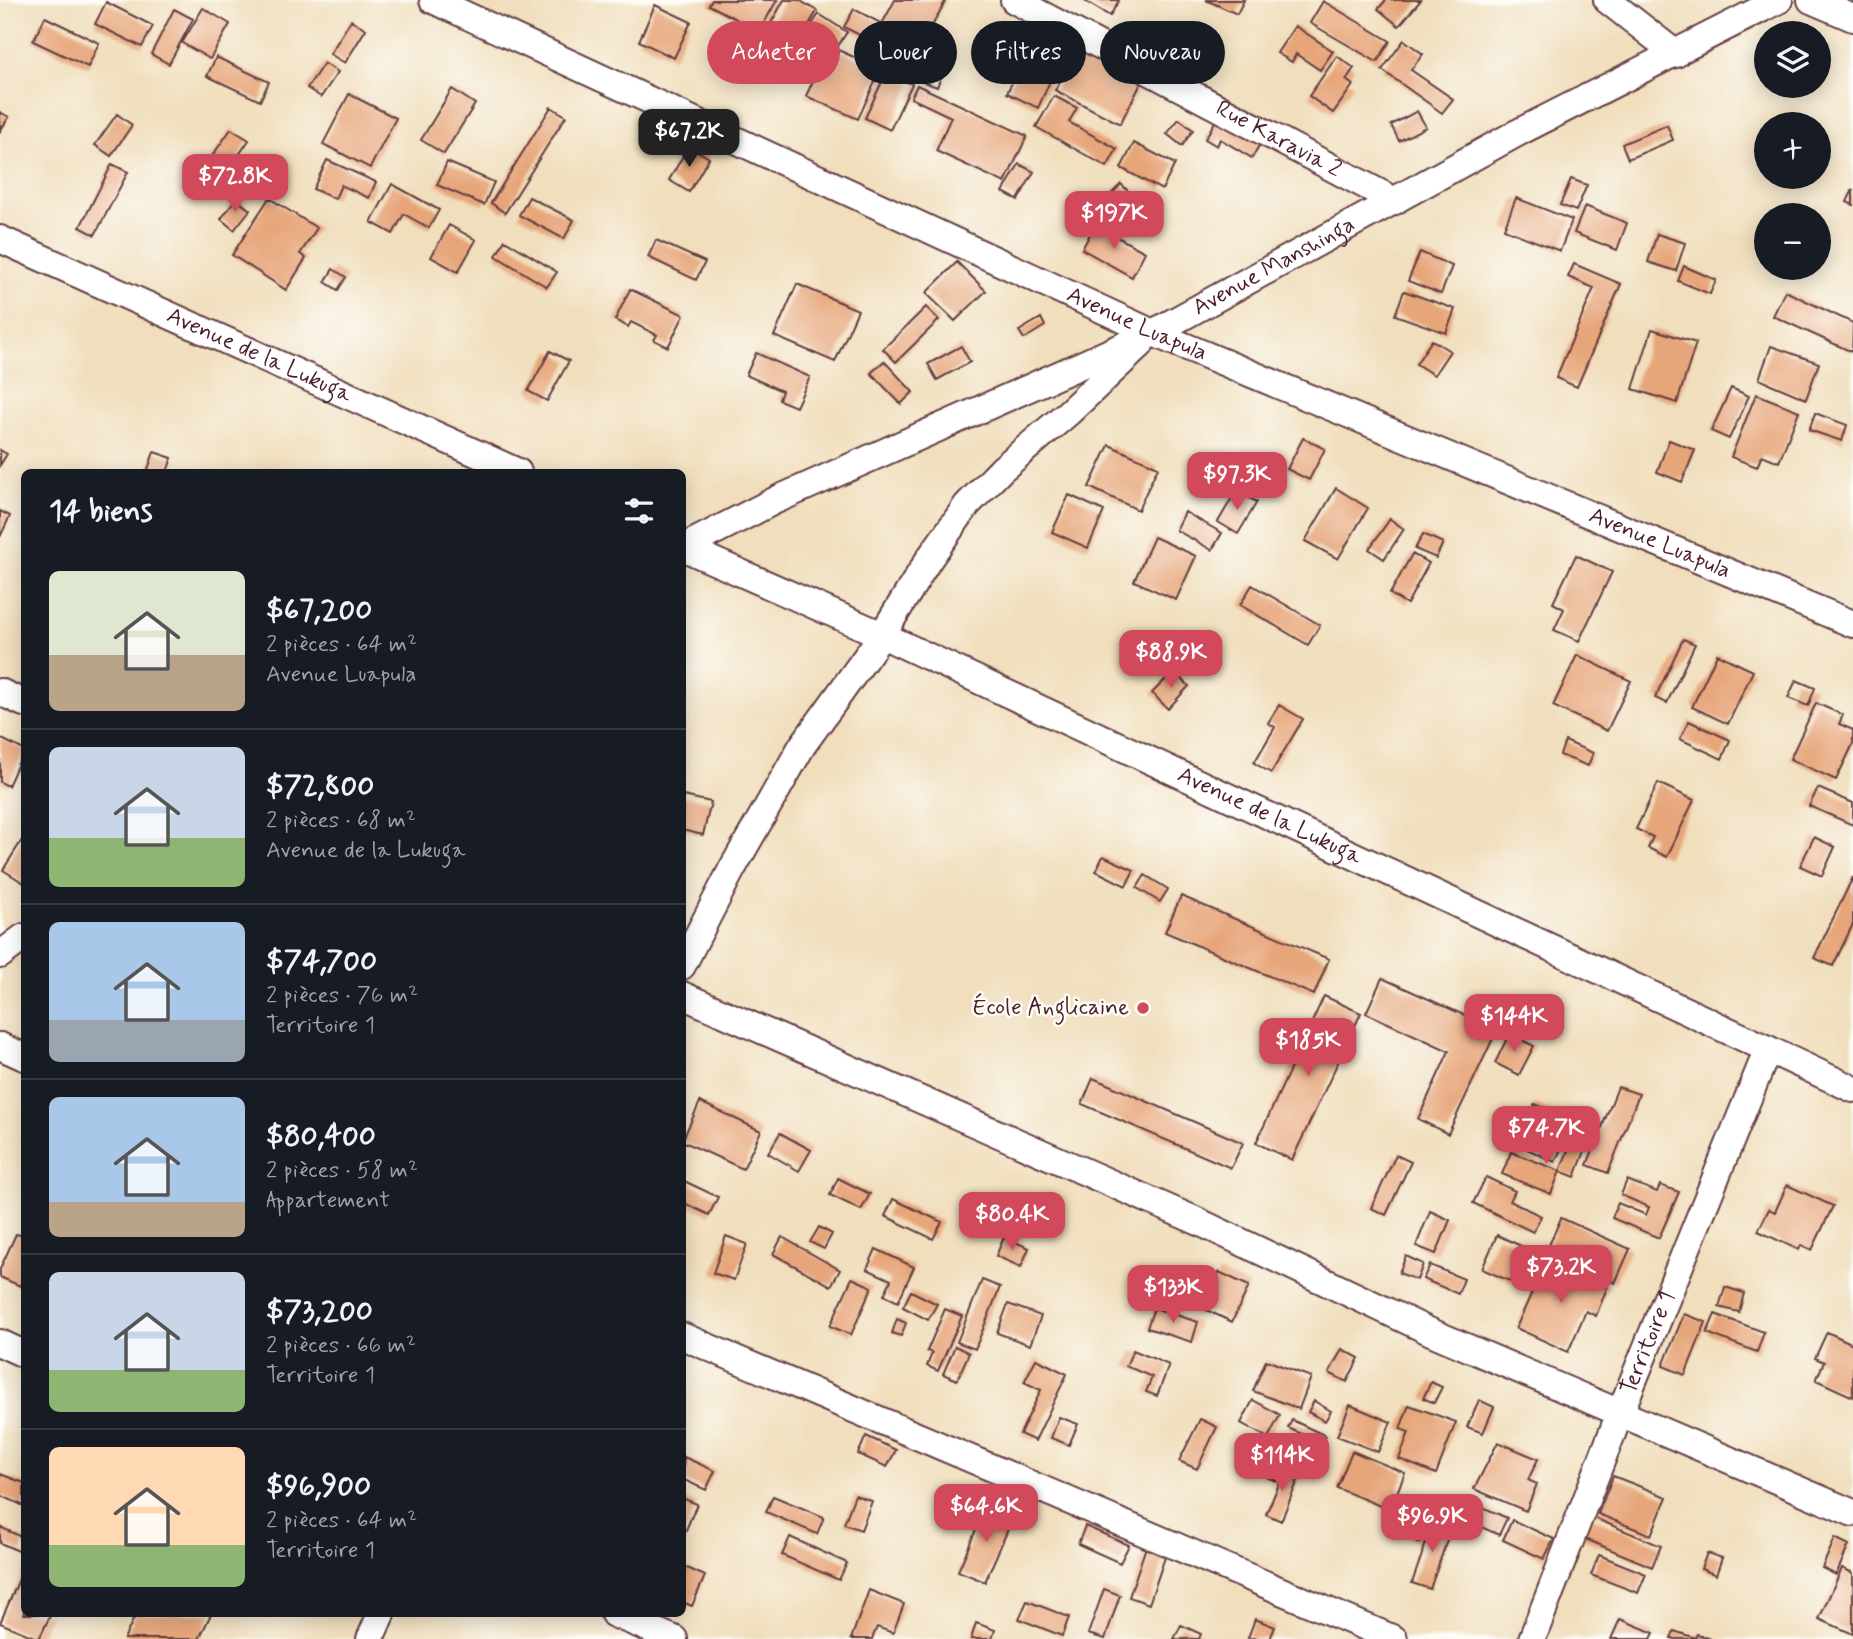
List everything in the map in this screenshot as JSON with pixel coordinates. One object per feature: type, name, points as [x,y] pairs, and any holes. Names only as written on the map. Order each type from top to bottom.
[{"type":"street","name":"Avenue Luapula","points":[[433,0],[1153,333],[1853,624]]},
{"type":"street","name":"Rue Karavia 2","points":[[1014,0],[1395,201]]},
{"type":"street","points":[[1607,0],[1675,54]]},
{"type":"street","name":"Avenue Manshinga","points":[[686,546],[811,484],[1153,333],[1520,132],[1779,0]]},
{"type":"street","points":[[1811,0],[1853,18]]},
{"type":"street","name":"Avenue de la Lukuga","points":[[0,239],[511,469]]},
{"type":"street","points":[[686,958],[732,869],[802,746],[882,635],[929,559],[967,505],[1002,469],[1069,412],[1153,333]]},
{"type":"street","name":"Avenue de la Lukuga","points":[[686,548],[882,635],[1853,1089]]},
{"type":"street","points":[[0,692],[21,702]]},
{"type":"street","points":[[0,955],[21,939]]},
{"type":"street","points":[[686,997],[1197,1221],[1431,1332],[1853,1513]]},
{"type":"street","points":[[0,1046],[21,1056]]},
{"type":"street","name":"Territoire 1","points":[[1532,1639],[1768,1048]]},
{"type":"street","points":[[686,1338],[1394,1639]]},
{"type":"street","points":[[0,1343],[21,1353]]},
{"type":"street","points":[[370,1639],[380,1617]]},
{"type":"street","points":[[621,1617],[674,1639]]},
{"type":"building","points":[[712,0],[777,0],[765,21],[738,21],[709,5]]},
{"type":"building","points":[[784,0],[799,0],[817,11],[811,21],[772,21]]},
{"type":"building","points":[[895,0],[946,0],[935,21],[884,21]]},
{"type":"building","points":[[1083,0],[1119,0],[1110,16]]},
{"type":"building","points":[[1206,0],[1244,0],[1237,14]]},
{"type":"building","points":[[1386,0],[1421,0],[1399,26],[1378,9]]},
{"type":"building","points":[[1323,1],[1390,41],[1377,62],[1310,23]]},
{"type":"building","points":[[106,2],[153,26],[142,47],[95,24]]},
{"type":"building","points":[[655,5],[691,22],[674,58],[639,41]]},
{"type":"building","points":[[203,8],[230,24],[210,59],[182,43]]},
{"type":"building","points":[[174,9],[193,19],[169,64],[151,54]]},
{"type":"building","points":[[854,9],[876,21],[854,21],[854,32],[844,27]]},
{"type":"building","points":[[819,14],[830,21],[814,21]]},
{"type":"building","points":[[45,17],[99,43],[88,67],[33,41]]},
{"type":"building","points":[[351,20],[366,29],[345,63],[330,54]]},
{"type":"building","points":[[1295,26],[1333,51],[1320,70],[1296,54],[1292,62],[1277,53]]},
{"type":"building","points":[[840,28],[847,32],[840,43]]},
{"type":"building","points":[[1404,40],[1423,54],[1411,70],[1453,99],[1442,113],[1382,70]]},
{"type":"building","points":[[1086,45],[1100,52],[1100,84],[1141,84],[1120,124],[1055,90],[1058,84],[1086,84]]},
{"type":"building","points":[[840,51],[854,57],[854,84],[874,84],[858,119],[806,96],[812,84],[840,84]]},
{"type":"building","points":[[1337,56],[1354,68],[1346,80],[1353,85],[1333,113],[1309,96]]},
{"type":"building","points":[[216,57],[269,82],[260,101],[207,76]]},
{"type":"building","points":[[324,63],[338,72],[321,97],[307,88]]},
{"type":"building","points":[[881,84],[912,84],[890,130],[865,118]]},
{"type":"building","points":[[1011,84],[1049,84],[1038,108],[1007,93]]},
{"type":"building","points":[[917,85],[1027,136],[1005,183],[936,151],[951,117],[911,98]]},
{"type":"building","points":[[452,89],[475,104],[444,154],[421,140]]},
{"type":"building","points":[[349,94],[396,118],[370,168],[323,144]]},
{"type":"building","points":[[1054,96],[1077,108],[1069,122],[1117,149],[1107,167],[1036,127]]},
{"type":"building","points":[[551,107],[566,116],[505,213],[491,203]]},
{"type":"building","points":[[1417,111],[1426,127],[1399,141],[1391,125]]},
{"type":"building","points":[[0,112],[9,117],[0,131]]},
{"type":"building","points":[[117,114],[132,125],[111,156],[95,145]]},
{"type":"building","points":[[1219,115],[1262,140],[1252,158],[1220,139],[1217,146],[1205,139]]},
{"type":"building","points":[[1179,119],[1193,130],[1182,146],[1167,134]]},
{"type":"building","points":[[1667,125],[1673,140],[1628,159],[1622,144]]},
{"type":"building","points":[[231,129],[249,140],[212,194],[194,182]]},
{"type":"building","points":[[1134,143],[1175,164],[1162,190],[1121,168]]},
{"type":"building","points":[[689,146],[709,158],[689,192],[669,180]]},
{"type":"building","points":[[327,160],[376,182],[369,198],[341,185],[335,199],[313,189]]},
{"type":"building","points":[[447,162],[494,182],[484,205],[437,185]]},
{"type":"building","points":[[112,164],[128,172],[95,235],[80,227]]},
{"type":"building","points":[[1019,164],[1034,172],[1018,200],[1003,192]]},
{"type":"building","points":[[1571,179],[1587,185],[1576,211],[1560,205]]},
{"type":"building","points":[[392,184],[439,210],[429,228],[404,214],[393,234],[371,222]]},
{"type":"building","points":[[1121,184],[1134,197],[1109,223],[1096,210]]},
{"type":"building","points":[[1853,189],[1853,205],[1847,202]]},
{"type":"building","points":[[529,197],[574,220],[564,239],[519,215]]},
{"type":"building","points":[[269,198],[317,228],[300,254],[306,258],[286,290],[232,255]]},
{"type":"building","points":[[1516,198],[1572,220],[1560,251],[1504,229]]},
{"type":"building","points":[[236,199],[250,210],[234,230],[221,219]]},
{"type":"building","points":[[1585,206],[1627,223],[1617,250],[1574,233]]},
{"type":"building","points":[[1081,210],[1093,218],[1084,232],[1072,224]]},
{"type":"building","points":[[449,225],[476,240],[458,272],[431,257]]},
{"type":"building","points":[[1095,225],[1145,252],[1132,277],[1082,249]]},
{"type":"building","points":[[1657,234],[1685,243],[1676,271],[1648,262]]},
{"type":"building","points":[[505,240],[557,272],[547,287],[496,256]]},
{"type":"building","points":[[656,240],[705,262],[696,280],[648,257]]},
{"type":"building","points":[[1420,252],[1452,266],[1441,294],[1408,281]]},
{"type":"building","points":[[957,262],[986,291],[955,321],[926,293]]},
{"type":"building","points":[[1574,264],[1621,284],[1577,387],[1556,378],[1594,288],[1568,277]]},
{"type":"building","points":[[1684,266],[1716,280],[1710,294],[1678,281]]},
{"type":"building","points":[[333,269],[346,277],[338,290],[325,282]]},
{"type":"building","points":[[797,284],[858,310],[835,362],[774,336]]},
{"type":"building","points":[[630,289],[684,315],[668,347],[654,340],[657,335],[631,322],[628,327],[615,320]]},
{"type":"building","points":[[1404,291],[1455,309],[1446,333],[1395,315]]},
{"type":"building","points":[[1785,291],[1853,323],[1852,352],[1773,316]]},
{"type":"building","points":[[926,307],[939,320],[896,362],[883,349]]},
{"type":"building","points":[[1041,318],[1045,326],[1024,339],[1019,331]]},
{"type":"building","points":[[1652,329],[1696,343],[1677,403],[1633,389]]},
{"type":"building","points":[[1432,340],[1450,351],[1434,375],[1416,364]]},
{"type":"building","points":[[961,346],[970,362],[937,380],[928,364]]},
{"type":"building","points":[[1771,346],[1819,363],[1806,399],[1759,379]]},
{"type":"building","points":[[550,351],[569,361],[547,401],[528,391]]},
{"type":"building","points":[[756,353],[810,377],[796,407],[779,400],[782,391],[746,375]]},
{"type":"building","points":[[884,361],[913,392],[901,404],[871,373]]},
{"type":"building","points":[[1731,388],[1749,396],[1729,439],[1711,431]]},
{"type":"building","points":[[1756,394],[1799,411],[1779,462],[1762,455],[1757,467],[1731,457]]},
{"type":"building","points":[[1815,413],[1847,425],[1842,441],[1809,430]]},
{"type":"building","points":[[1303,438],[1325,449],[1309,480],[1287,469]]},
{"type":"building","points":[[1669,440],[1695,450],[1682,482],[1657,472]]},
{"type":"building","points":[[1109,445],[1158,467],[1138,510],[1089,487]]},
{"type":"building","points":[[0,450],[7,454],[0,465]]},
{"type":"building","points":[[154,452],[172,458],[168,469],[148,469]]},
{"type":"building","points":[[1336,488],[1368,508],[1338,559],[1305,541]]},
{"type":"building","points":[[1236,491],[1257,502],[1238,534],[1218,522]]},
{"type":"building","points":[[1069,495],[1104,511],[1088,548],[1052,532]]},
{"type":"building","points":[[0,511],[10,516],[0,537]]},
{"type":"building","points":[[1185,512],[1222,533],[1212,550],[1176,530]]},
{"type":"building","points":[[1390,519],[1404,529],[1384,559],[1369,549]]},
{"type":"building","points":[[1423,534],[1443,543],[1436,558],[1415,549]]},
{"type":"building","points":[[1154,537],[1196,556],[1176,600],[1134,581]]},
{"type":"building","points":[[1412,554],[1429,563],[1407,604],[1390,594]]},
{"type":"building","points":[[1576,555],[1612,572],[1579,641],[1554,630],[1564,609],[1553,603]]},
{"type":"building","points":[[1252,585],[1320,625],[1308,645],[1240,605]]},
{"type":"building","points":[[1683,639],[1695,644],[1667,703],[1655,698]]},
{"type":"building","points":[[1189,640],[1207,650],[1194,672],[1177,663]]},
{"type":"building","points":[[1717,654],[1753,671],[1728,724],[1692,707]]},
{"type":"building","points":[[1577,655],[1631,681],[1607,731],[1553,706]]},
{"type":"building","points":[[1174,671],[1189,686],[1168,709],[1152,693]]},
{"type":"building","points":[[1796,680],[1815,688],[1808,706],[1788,698]]},
{"type":"building","points":[[1816,703],[1843,715],[1839,724],[1853,730],[1853,744],[1836,780],[1790,759]]},
{"type":"building","points":[[1279,705],[1303,719],[1271,773],[1254,763],[1275,727],[1268,723]]},
{"type":"building","points":[[1689,721],[1730,740],[1722,759],[1680,739]]},
{"type":"building","points":[[0,738],[21,748],[21,757],[8,786],[0,782]]},
{"type":"building","points":[[1565,741],[1593,753],[1588,766],[1560,755]]},
{"type":"building","points":[[1658,783],[1694,800],[1667,857],[1648,848],[1653,837],[1636,829]]},
{"type":"building","points":[[1818,788],[1853,803],[1853,825],[1809,806]]},
{"type":"building","points":[[686,797],[711,802],[703,835],[686,831]]},
{"type":"building","points":[[1814,837],[1835,847],[1822,876],[1800,866]]},
{"type":"building","points":[[21,842],[21,881],[3,870]]},
{"type":"building","points":[[1103,856],[1134,870],[1126,886],[1096,871]]},
{"type":"building","points":[[1145,875],[1168,889],[1160,902],[1137,888]]},
{"type":"building","points":[[1853,877],[1853,924],[1833,966],[1814,958]]},
{"type":"building","points":[[1181,896],[1329,959],[1314,995],[1165,932]]},
{"type":"building","points":[[1382,978],[1497,1030],[1448,1134],[1418,1119],[1449,1051],[1366,1013]]},
{"type":"building","points":[[1324,996],[1361,1013],[1292,1160],[1256,1143]]},
{"type":"building","points":[[1509,1034],[1534,1046],[1519,1075],[1495,1063]]},
{"type":"building","points":[[1093,1078],[1243,1143],[1231,1168],[1082,1104]]},
{"type":"building","points":[[1618,1087],[1639,1094],[1608,1173],[1587,1165]]},
{"type":"building","points":[[700,1102],[761,1131],[743,1169],[686,1143],[686,1132]]},
{"type":"building","points":[[1535,1104],[1574,1122],[1555,1162],[1516,1144]]},
{"type":"building","points":[[1575,1132],[1590,1138],[1575,1177],[1560,1171]]},
{"type":"building","points":[[780,1133],[811,1150],[799,1171],[768,1153]]},
{"type":"building","points":[[1511,1152],[1560,1171],[1551,1194],[1502,1174]]},
{"type":"building","points":[[1396,1155],[1411,1162],[1386,1215],[1371,1208]]},
{"type":"building","points":[[1486,1177],[1515,1191],[1510,1201],[1541,1216],[1533,1232],[1473,1203]]},
{"type":"building","points":[[838,1178],[870,1194],[861,1210],[830,1195]]},
{"type":"building","points":[[1627,1180],[1657,1192],[1660,1185],[1679,1192],[1659,1238],[1612,1218],[1618,1203],[1646,1215],[1649,1207],[1621,1195]]},
{"type":"building","points":[[686,1182],[718,1197],[709,1215],[686,1204]]},
{"type":"building","points":[[1787,1185],[1833,1206],[1812,1250],[1801,1245],[1799,1250],[1758,1231],[1769,1209],[1775,1212]]},
{"type":"building","points":[[893,1199],[942,1222],[933,1239],[885,1216]]},
{"type":"building","points":[[1430,1211],[1450,1220],[1436,1254],[1416,1246]]},
{"type":"building","points":[[1561,1218],[1630,1249],[1615,1283],[1546,1252]]},
{"type":"building","points":[[819,1227],[832,1234],[824,1249],[810,1242]]},
{"type":"building","points":[[16,1234],[21,1235],[20,1286],[0,1277],[0,1269]]},
{"type":"building","points":[[1497,1235],[1530,1250],[1514,1283],[1482,1269]]},
{"type":"building","points":[[726,1236],[747,1244],[734,1280],[713,1273]]},
{"type":"building","points":[[782,1237],[840,1270],[831,1286],[773,1254]]},
{"type":"building","points":[[1004,1237],[1029,1248],[1021,1267],[996,1256]]},
{"type":"building","points":[[876,1249],[914,1267],[898,1302],[884,1295],[891,1280],[867,1269]]},
{"type":"building","points":[[1406,1256],[1423,1264],[1417,1280],[1399,1273]]},
{"type":"building","points":[[1545,1259],[1608,1285],[1596,1316],[1586,1311],[1568,1352],[1516,1328],[1536,1283],[1545,1287],[1549,1278],[1539,1274]]},
{"type":"building","points":[[1430,1265],[1464,1279],[1458,1294],[1423,1279]]},
{"type":"building","points":[[1219,1272],[1249,1286],[1232,1322],[1202,1308]]},
{"type":"building","points":[[852,1278],[872,1287],[851,1335],[830,1326]]},
{"type":"building","points":[[982,1280],[1000,1287],[975,1349],[957,1342]]},
{"type":"building","points":[[1725,1287],[1744,1293],[1739,1312],[1719,1307]]},
{"type":"building","points":[[911,1291],[937,1304],[928,1320],[903,1307]]},
{"type":"building","points":[[1008,1304],[1041,1316],[1030,1345],[997,1333]]},
{"type":"building","points":[[1154,1308],[1198,1322],[1192,1342],[1147,1328]]},
{"type":"building","points":[[945,1309],[962,1316],[938,1371],[927,1366],[932,1353],[927,1351]]},
{"type":"building","points":[[1684,1314],[1706,1322],[1685,1375],[1663,1366]]},
{"type":"building","points":[[1715,1314],[1764,1332],[1757,1352],[1707,1333]]},
{"type":"building","points":[[897,1319],[906,1323],[901,1336],[892,1333]]},
{"type":"building","points":[[1827,1332],[1853,1344],[1853,1397],[1816,1380],[1824,1362],[1815,1358]]},
{"type":"building","points":[[955,1346],[969,1353],[957,1380],[943,1374]]},
{"type":"building","points":[[1342,1349],[1359,1358],[1347,1382],[1329,1373]]},
{"type":"building","points":[[1133,1350],[1169,1365],[1157,1396],[1146,1392],[1152,1377],[1126,1366]]},
{"type":"building","points":[[1036,1359],[1067,1374],[1035,1441],[1020,1434],[1041,1390],[1024,1382]]},
{"type":"building","points":[[1266,1360],[1311,1377],[1299,1409],[1253,1391]]},
{"type":"building","points":[[1431,1382],[1442,1387],[1434,1403],[1423,1398]]},
{"type":"building","points":[[1253,1400],[1280,1415],[1268,1438],[1241,1423]]},
{"type":"building","points":[[1479,1400],[1494,1407],[1483,1433],[1467,1427]]},
{"type":"building","points":[[1314,1401],[1331,1411],[1325,1421],[1308,1412]]},
{"type":"building","points":[[1350,1405],[1391,1422],[1378,1452],[1337,1436]]},
{"type":"building","points":[[1409,1405],[1456,1422],[1436,1474],[1399,1459],[1409,1432],[1400,1429]]},
{"type":"building","points":[[1059,1417],[1078,1424],[1069,1445],[1051,1438]]},
{"type":"building","points":[[1200,1419],[1217,1427],[1197,1469],[1179,1461]]},
{"type":"building","points":[[1292,1420],[1326,1436],[1307,1475],[1273,1460],[1278,1450],[1294,1458],[1304,1435],[1288,1428]]},
{"type":"building","points":[[866,1436],[896,1450],[887,1467],[858,1454]]},
{"type":"building","points":[[1498,1442],[1538,1459],[1528,1480],[1537,1484],[1526,1511],[1474,1489]]},
{"type":"building","points":[[1352,1451],[1405,1473],[1390,1510],[1337,1488]]},
{"type":"building","points":[[686,1458],[715,1471],[706,1490],[686,1481]]},
{"type":"building","points":[[1273,1467],[1299,1478],[1281,1521],[1266,1514],[1280,1482],[1268,1478]]},
{"type":"building","points":[[0,1474],[21,1482],[21,1505],[0,1495]]},
{"type":"building","points":[[1613,1476],[1667,1497],[1651,1535],[1598,1514]]},
{"type":"building","points":[[855,1495],[872,1501],[861,1530],[844,1524]]},
{"type":"building","points":[[773,1496],[824,1517],[817,1534],[766,1512]]},
{"type":"building","points":[[1407,1498],[1436,1512],[1420,1543],[1391,1530]]},
{"type":"building","points":[[686,1500],[697,1504],[686,1530]]},
{"type":"building","points":[[1467,1500],[1507,1518],[1499,1535],[1459,1517]]},
{"type":"building","points":[[986,1507],[1013,1518],[985,1582],[958,1571]]},
{"type":"building","points":[[1592,1517],[1661,1546],[1652,1567],[1583,1538]]},
{"type":"building","points":[[1434,1520],[1452,1526],[1430,1589],[1412,1583]]},
{"type":"building","points":[[1512,1520],[1554,1539],[1544,1559],[1503,1540]]},
{"type":"building","points":[[1085,1526],[1129,1545],[1120,1563],[1078,1544]]},
{"type":"building","points":[[0,1527],[21,1537],[21,1552],[0,1543]]},
{"type":"building","points":[[790,1537],[847,1563],[839,1580],[782,1555]]},
{"type":"building","points":[[1835,1538],[1849,1545],[1836,1575],[1822,1568]]},
{"type":"building","points":[[1146,1547],[1166,1554],[1149,1604],[1129,1597]]},
{"type":"building","points":[[1707,1553],[1722,1558],[1716,1575],[1701,1569]]},
{"type":"building","points":[[1599,1555],[1646,1574],[1638,1593],[1591,1575]]},
{"type":"building","points":[[686,1567],[705,1576],[692,1606],[686,1604]]},
{"type":"building","points":[[1842,1568],[1853,1573],[1853,1634],[1819,1619]]},
{"type":"building","points":[[21,1575],[21,1617],[50,1617],[39,1639],[0,1623]]},
{"type":"building","points":[[1104,1589],[1120,1595],[1105,1639],[1088,1634]]},
{"type":"building","points":[[869,1590],[904,1604],[893,1633],[877,1627],[872,1639],[851,1639]]},
{"type":"building","points":[[1027,1601],[1069,1617],[1062,1636],[1019,1619]]},
{"type":"building","points":[[135,1617],[210,1617],[199,1639],[124,1639]]},
{"type":"building","points":[[1255,1619],[1275,1627],[1270,1639],[1248,1638]]},
{"type":"building","points":[[1620,1619],[1654,1633],[1651,1639],[1611,1639]]},
{"type":"building","points":[[976,1623],[995,1630],[992,1639],[971,1639]]},
{"type":"building","points":[[1181,1625],[1201,1634],[1199,1639],[1174,1639]]},
{"type":"building","points":[[1674,1631],[1695,1638],[1697,1634],[1711,1639],[1671,1639]]},
{"type":"place","name":"École Anglicaine","points":[[1143,1008]]}]
